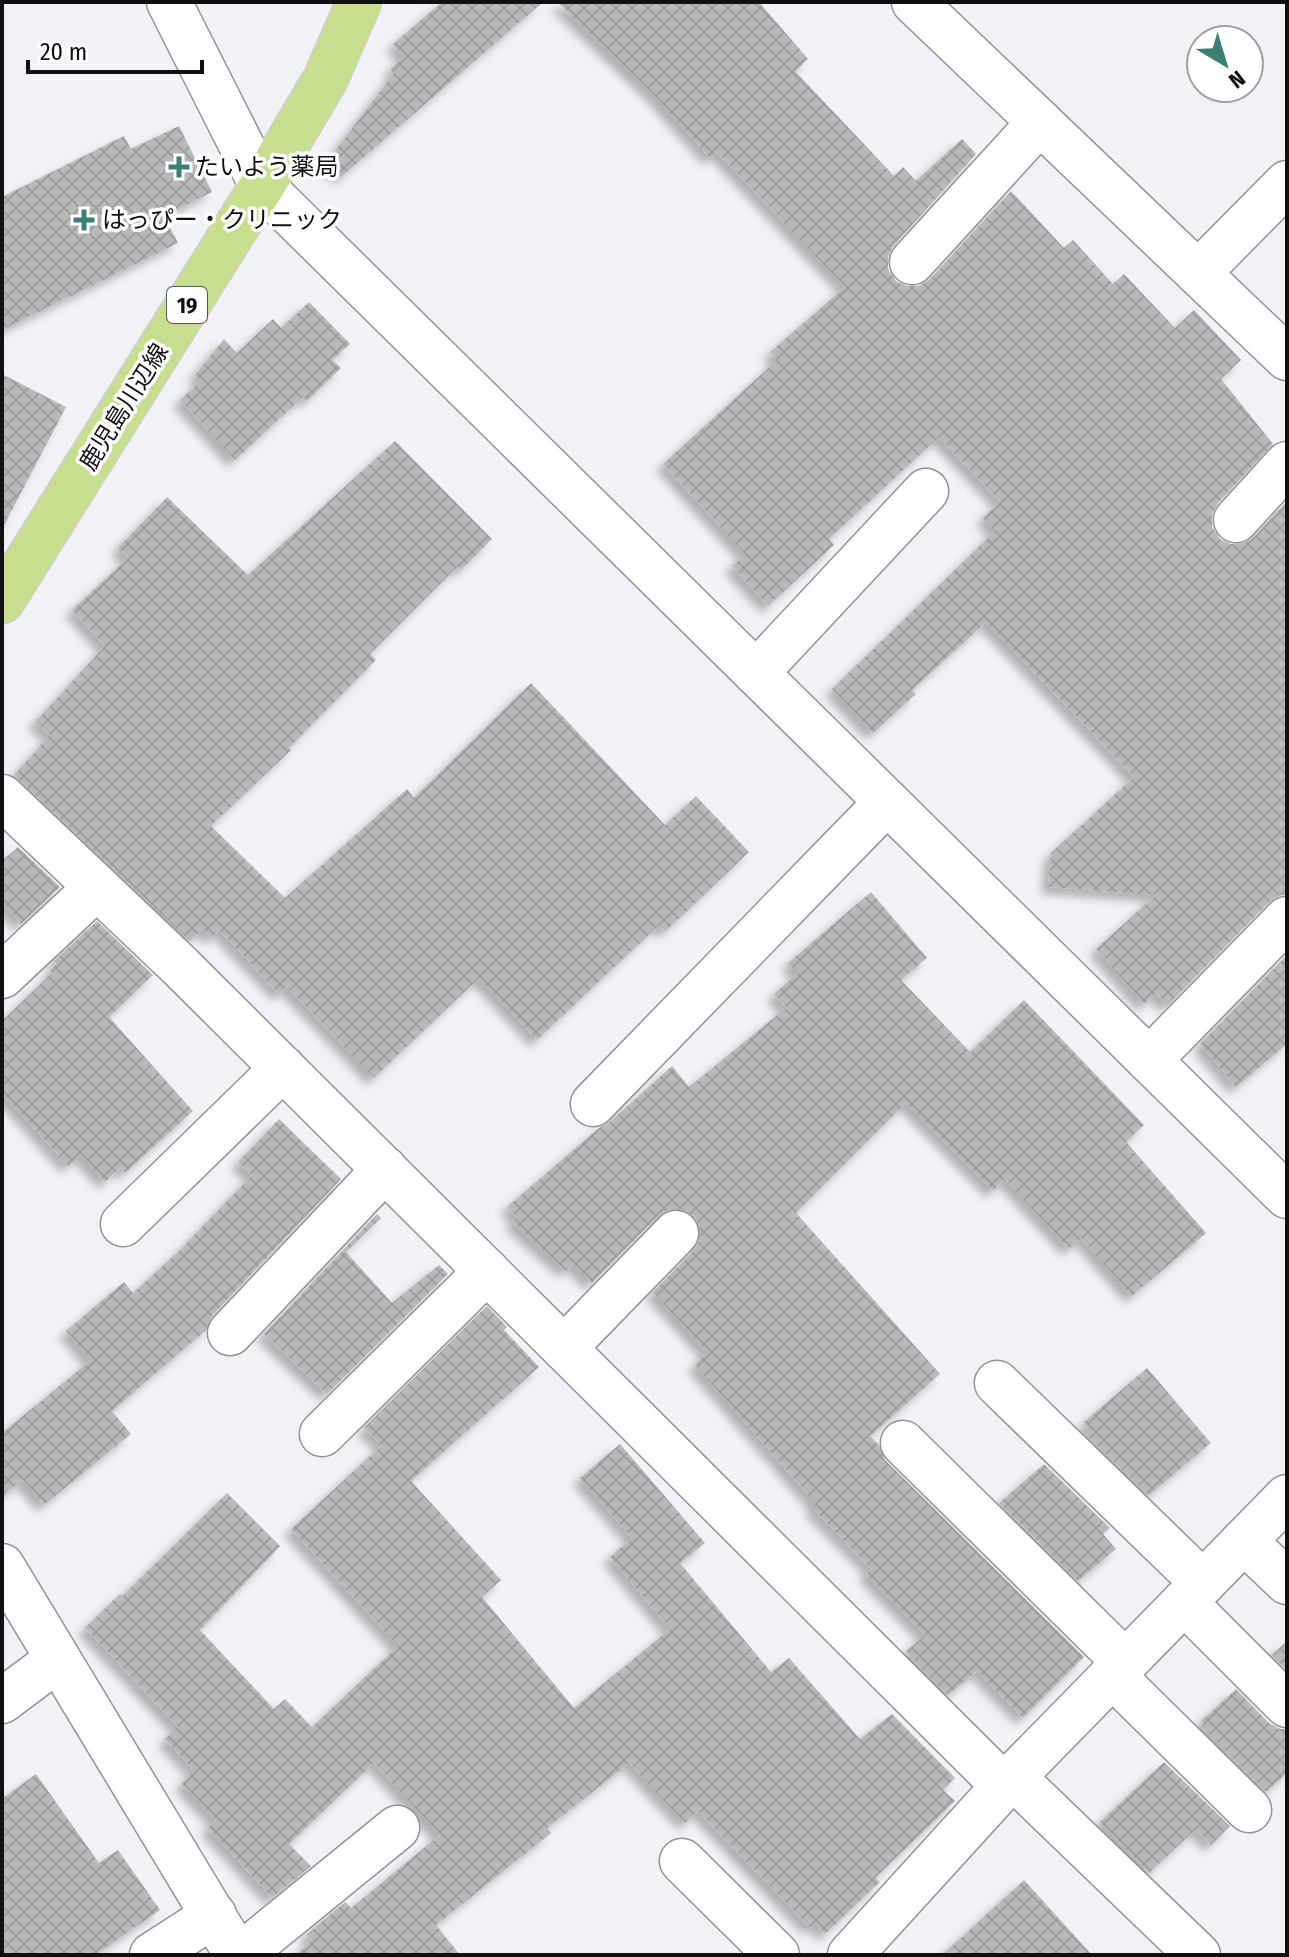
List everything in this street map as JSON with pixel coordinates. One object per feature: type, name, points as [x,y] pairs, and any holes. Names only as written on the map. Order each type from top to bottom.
[{"type":"main road","name":"鹿児島川辺線","points":[[2,601],[262,186],[326,78],[359,2]]},
{"type":"street","points":[[169,2],[262,186],[1287,1196]]},
{"type":"street","points":[[914,2],[1287,358]]},
{"type":"street","points":[[912,262],[1040,122]]},
{"type":"street","points":[[1198,273],[1287,183]]},
{"type":"street","points":[[1236,520],[1287,464]]},
{"type":"street","points":[[756,673],[926,491]]},
{"type":"street","points":[[2,797],[283,1068],[564,1348],[1009,1782],[1198,1955]]},
{"type":"street","points":[[593,1104],[887,802]]},
{"type":"street","points":[[2,976],[97,887]]},
{"type":"street","points":[[1149,1060],[1287,919]]},
{"type":"street","points":[[123,1224],[283,1068]]},
{"type":"street","points":[[230,1333],[385,1169]]},
{"type":"street","points":[[564,1348],[676,1233]]},
{"type":"street","points":[[322,1434],[487,1271]]},
{"type":"street","points":[[997,1383],[1194,1593],[1287,1705]]},
{"type":"street","points":[[903,1443],[1249,1810]]},
{"type":"street","points":[[850,1955],[1009,1782],[1287,1497]]},
{"type":"street","points":[[1244,1541],[1287,1582]]},
{"type":"street","points":[[2,1566],[239,1955],[397,1828]]},
{"type":"street","points":[[2,1701],[58,1659]]},
{"type":"street","points":[[682,1861],[777,1955]]},
{"type":"street","points":[[152,1955],[214,1915]]},
{"type":"building","points":[[442,2],[543,2],[341,177],[326,163],[394,73],[390,69],[404,57],[393,44]]},
{"type":"building","points":[[557,2],[759,2],[808,59],[795,71],[894,176],[903,167],[916,181],[962,139],[976,154],[893,246],[888,257],[888,269],[896,281],[907,286],[919,286],[930,279],[1011,191],[1064,248],[1073,240],[1113,284],[1124,274],[1175,328],[1194,310],[1241,360],[1221,379],[1273,444],[1218,503],[1212,514],[1212,527],[1220,539],[1231,544],[1244,543],[1254,537],[1287,501],[1287,895],[1280,895],[1269,902],[1167,1006],[1156,993],[1144,1004],[1096,949],[1156,895],[1048,887],[1051,853],[1134,777],[986,622],[912,690],[916,694],[873,733],[832,689],[995,531],[983,518],[1000,502],[939,437],[829,539],[834,545],[768,606],[732,566],[745,554],[663,464],[777,360],[770,352],[845,287],[717,152],[710,158],[652,93]]},
{"type":"building","name":"はっぴー・クリニック","points":[[179,126],[212,192],[164,216],[178,243],[2,330],[2,197],[124,136],[131,149]]},
{"type":"building","points":[[309,302],[350,344],[332,360],[341,368],[307,401],[303,397],[235,460],[180,400],[201,381],[195,375],[224,339],[237,353],[273,319],[281,328]]},
{"type":"building","points":[[2,374],[66,407],[2,529]]},
{"type":"building","points":[[395,441],[492,539],[461,570],[457,567],[370,654],[376,660],[289,748],[291,750],[211,826],[285,898],[407,789],[414,798],[531,683],[665,825],[696,796],[749,852],[665,932],[659,925],[537,1040],[479,978],[374,1078],[287,987],[279,994],[219,930],[212,938],[202,929],[190,941],[14,775],[50,735],[35,722],[105,646],[72,610],[128,558],[118,548],[167,497],[248,575]]},
{"type":"building","points":[[18,847],[60,887],[21,924],[2,902],[2,861]]},
{"type":"building","points":[[871,892],[927,958],[901,980],[970,1052],[1024,1000],[1144,1125],[1126,1142],[1206,1233],[1132,1296],[1081,1238],[1069,1249],[1005,1179],[993,1191],[906,1103],[796,1213],[940,1374],[870,1436],[879,1445],[885,1460],[1084,1657],[1023,1718],[977,1671],[948,1695],[917,1664],[906,1651],[925,1635],[866,1574],[871,1569],[812,1508],[816,1504],[695,1365],[707,1352],[653,1292],[700,1240],[700,1227],[694,1216],[681,1209],[670,1209],[659,1215],[592,1283],[573,1264],[566,1271],[512,1222],[517,1217],[507,1207],[672,1066],[689,1087],[786,1008],[774,994],[798,973],[788,963]]},
{"type":"building","points":[[97,921],[153,975],[109,1017],[193,1111],[125,1173],[121,1167],[105,1182],[81,1155],[68,1166],[2,1093],[2,1021],[52,973],[50,970],[57,964],[54,961]]},
{"type":"building","points":[[1287,955],[1287,1044],[1236,1087],[1200,1044]]},
{"type":"building","points":[[279,1119],[341,1179],[212,1316],[206,1330],[112,1411],[131,1434],[44,1505],[23,1480],[2,1496],[2,1433],[91,1360],[66,1331],[124,1282],[133,1293],[180,1250],[252,1175],[238,1162]]},
{"type":"building","points":[[377,1214],[381,1218],[346,1252],[392,1303],[439,1265],[448,1274],[327,1394],[264,1334]]},
{"type":"building","points":[[487,1306],[507,1327],[504,1330],[539,1367],[411,1481],[501,1580],[482,1597],[574,1708],[670,1629],[610,1557],[632,1538],[580,1478],[620,1444],[705,1543],[680,1563],[771,1672],[789,1658],[860,1739],[892,1714],[955,1778],[943,1790],[955,1801],[875,1878],[880,1882],[825,1934],[815,1923],[810,1928],[698,1811],[685,1823],[629,1763],[547,1828],[551,1833],[436,1925],[460,1955],[295,1955],[312,1941],[306,1935],[345,1902],[351,1908],[440,1835],[374,1763],[289,1844],[311,1866],[272,1898],[208,1828],[216,1820],[182,1784],[194,1771],[165,1739],[178,1727],[85,1628],[227,1493],[280,1546],[200,1630],[274,1709],[285,1699],[312,1727],[398,1646],[291,1529],[382,1445],[364,1428]]},
{"type":"building","points":[[1147,1368],[1211,1443],[1149,1495],[1082,1431],[1088,1426],[1084,1422]]},
{"type":"building","points":[[1044,1464],[1110,1528],[1103,1534],[1116,1549],[1078,1581],[999,1503]]},
{"type":"building","points":[[1287,1641],[1287,1670],[1272,1655]]},
{"type":"building","points":[[1236,1689],[1269,1723],[1287,1729],[1287,1773],[1266,1792],[1201,1727],[1204,1724],[1201,1721]]},
{"type":"building","points":[[1164,1762],[1230,1826],[1211,1845],[1196,1829],[1149,1873],[1100,1822]]},
{"type":"building","points":[[36,1774],[99,1863],[118,1850],[160,1910],[95,1955],[2,1955],[2,1799]]},
{"type":"building","points":[[1024,1880],[1092,1955],[942,1955]]},
{"type":"place","name":"たいよう薬局","points":[[179,167]]},
{"type":"place","name":"はっぴー・クリニック","points":[[84,220]]}]
